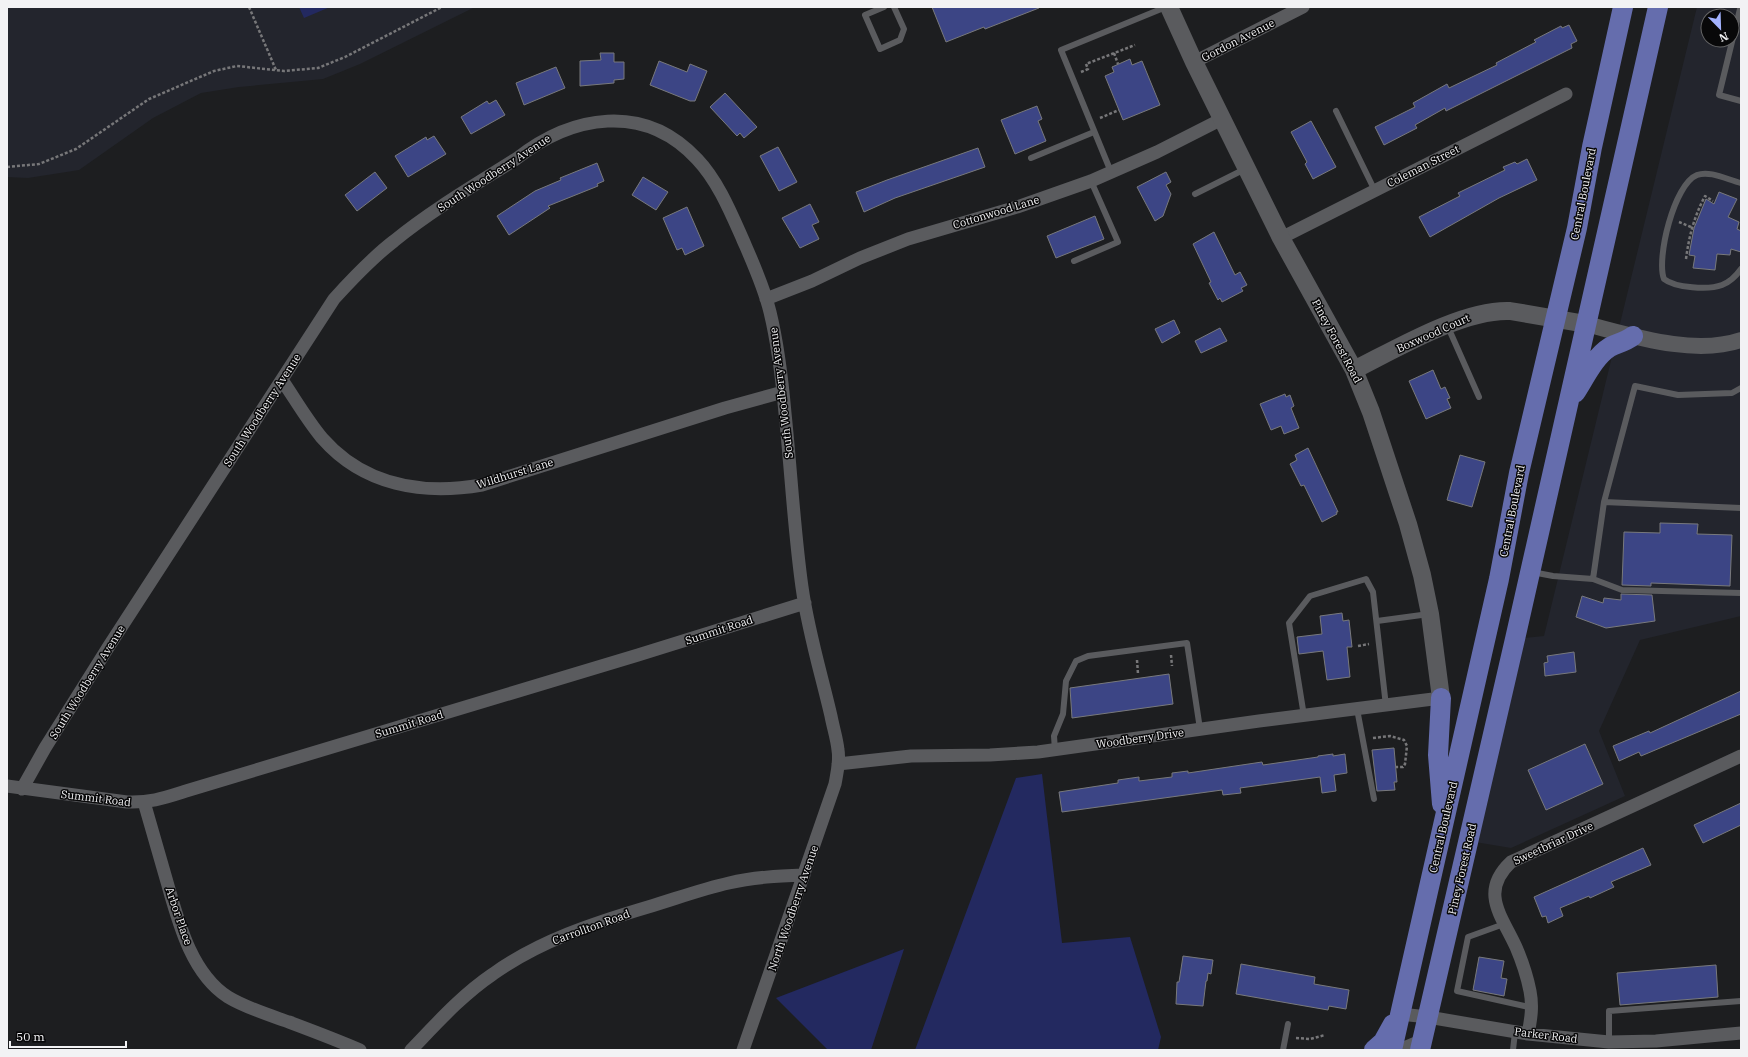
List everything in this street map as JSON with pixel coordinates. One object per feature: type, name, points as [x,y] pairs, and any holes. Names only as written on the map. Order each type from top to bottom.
[{"type":"main road","name":"Piney Forest Road","points":[[1168,7],[1281,238],[1354,370],[1371,412],[1408,524],[1430,614],[1441,698]]},
{"type":"main road","name":"Central Boulevard","points":[[1400,1014],[1499,579],[1520,474],[1577,228],[1592,147],[1624,7]]},
{"type":"main road","points":[[1530,571],[1658,7]]},
{"type":"main road","points":[[1648,50],[1666,20],[1670,7]]},
{"type":"main road","name":"Boxwood Court","points":[[1354,370],[1448,325],[1480,313],[1498,310],[1586,324]]},
{"type":"main road","points":[[1568,405],[1598,358],[1610,348],[1633,336]]},
{"type":"main road","name":"Piney Forest Road","points":[[1421,1045],[1530,571]]},
{"type":"main road","points":[[1441,698],[1438,755],[1444,824]]},
{"type":"main road","points":[[1374,1050],[1383,1042],[1400,1014]]},
{"type":"main road","points":[[1392,1050],[1400,1014]]},
{"type":"street","name":"Gordon Avenue","points":[[1194,62],[1303,7]]},
{"type":"street","name":"Coleman Street","points":[[1281,238],[1566,94]]},
{"type":"street","name":"Cottonwood Lane","points":[[766,299],[812,281],[860,258],[908,239],[1017,207],[1090,181],[1157,152],[1222,118]]},
{"type":"street","name":"South Woodberry Avenue","points":[[22,789],[45,748],[109,646],[334,299],[360,271],[392,242],[420,220],[516,159],[531,147],[552,135],[574,127],[600,121],[620,121],[641,124],[658,131],[679,143],[697,159],[713,181],[730,210],[766,299],[778,349],[805,603],[838,750],[838,764]]},
{"type":"street","points":[[1586,324],[1633,336],[1689,346],[1714,346],[1741,340]]},
{"type":"street","name":"Wildhurst Lane","points":[[282,380],[323,438],[342,456],[357,467],[379,478],[402,485],[431,489],[457,489],[482,485],[725,408],[783,392]]},
{"type":"street","name":"Summit Road","points":[[7,786],[127,802],[159,800],[805,603]]},
{"type":"street","name":"Woodberry Drive","points":[[838,764],[911,756],[990,755],[1055,750],[1200,729],[1441,698]]},
{"type":"street","name":"Sweetbriar Drive","points":[[1522,1033],[1533,1008],[1525,970],[1496,906],[1495,890],[1498,878],[1504,868],[1511,862],[1741,756]]},
{"type":"street","name":"North Woodberry Avenue","points":[[743,1050],[836,784],[838,764]]},
{"type":"street","name":"Arbor Place","points":[[144,802],[177,918],[187,944],[202,972],[214,986],[228,997],[259,1012],[360,1050]]},
{"type":"street","name":"Carrollton Road","points":[[411,1050],[464,996],[493,974],[524,954],[556,938],[618,916],[730,882],[768,876],[804,875]]},
{"type":"street","name":"Parker Road","points":[[1400,1014],[1428,1017],[1522,1033],[1635,1046],[1656,1041],[1741,1033]]},
{"type":"street","points":[[1399,1050],[1421,1045]]},
{"type":"lane","points":[[884,7],[865,15],[880,49],[900,40],[904,29],[894,7]]},
{"type":"lane","points":[[1111,172],[1060,50],[1168,7]]},
{"type":"lane","points":[[1730,48],[1719,95],[1741,101]]},
{"type":"lane","points":[[1336,111],[1375,191]]},
{"type":"lane","points":[[1031,158],[1094,132]]},
{"type":"lane","points":[[1195,194],[1246,168]]},
{"type":"lane","points":[[1741,183],[1705,174],[1696,176],[1688,181],[1680,194],[1670,219],[1665,238],[1662,270],[1664,279],[1671,284],[1706,288],[1725,284],[1741,269]]},
{"type":"lane","points":[[1074,261],[1118,242],[1090,181]]},
{"type":"lane","points":[[1448,325],[1479,397]]},
{"type":"lane","points":[[1593,579],[1604,502],[1635,386],[1678,396],[1732,393],[1741,388]]},
{"type":"lane","points":[[1604,502],[1741,508]]},
{"type":"lane","points":[[1530,571],[1553,576],[1593,579],[1622,590],[1741,593]]},
{"type":"lane","points":[[1304,716],[1289,623],[1310,596],[1366,579],[1374,592],[1386,706]]},
{"type":"lane","points":[[1377,621],[1430,614]]},
{"type":"lane","points":[[1055,750],[1054,736],[1063,714],[1066,681],[1076,661],[1088,656],[1188,643],[1200,729]]},
{"type":"lane","points":[[1357,709],[1374,799]]},
{"type":"lane","points":[[1504,924],[1468,937],[1457,991],[1533,1008]]},
{"type":"lane","points":[[1609,1042],[1609,1011],[1741,1001]]},
{"type":"lane","points":[[1284,1050],[1288,1024]]},
{"type":"lane","points":[[1513,1050],[1522,1033]]},
{"type":"path","points":[[249,7],[276,70]]},
{"type":"path","points":[[7,167],[39,164],[76,149],[149,99],[214,71],[237,66],[284,71],[318,68],[345,57],[442,7]]},
{"type":"path","points":[[1071,76],[1088,69],[1086,64],[1135,45]]},
{"type":"path","points":[[1114,53],[1118,64]]},
{"type":"path","points":[[1090,122],[1119,110]]},
{"type":"path","points":[[1686,259],[1688,238],[1698,210],[1705,196],[1713,201]]},
{"type":"path","points":[[1386,737],[1395,736],[1404,740],[1407,746],[1406,764],[1396,767]]},
{"type":"path","points":[[1286,1037],[1310,1039],[1325,1035]]},
{"type":"shaded area","points":[[7,7],[475,7],[360,64],[323,79],[239,87],[201,93],[153,118],[79,170],[28,178],[7,177]]},
{"type":"shaded area","points":[[299,7],[330,7],[304,18]]},
{"type":"shaded area","points":[[1697,7],[1741,7],[1741,616],[1640,640],[1599,731],[1625,796],[1511,848],[1469,841],[1515,639],[1544,636]]},
{"type":"shaded area","points":[[1042,774],[1062,943],[1130,937],[1161,1037],[1158,1050],[915,1050],[1016,778]]},
{"type":"shaded area","points":[[904,949],[871,1050],[828,1050],[776,998]]},
{"type":"building","points":[[932,7],[1039,7],[1039,8],[946,42]]},
{"type":"building","points":[[1569,25],[1577,41],[1571,44],[1572,48],[1446,111],[1445,108],[1415,125],[1417,128],[1384,145],[1375,127],[1415,107],[1413,103],[1447,84],[1449,88],[1497,65],[1496,63],[1536,42],[1534,40],[1561,26],[1562,28]]},
{"type":"building","points":[[600,53],[614,53],[614,62],[624,62],[624,79],[614,80],[614,83],[580,86],[580,61],[601,60]]},
{"type":"building","points":[[1130,59],[1132,65],[1142,61],[1160,105],[1123,120],[1105,76],[1114,72],[1112,67]]},
{"type":"building","points":[[659,61],[687,72],[690,64],[707,71],[695,101],[690,101],[650,85]]},
{"type":"building","points":[[556,67],[565,88],[524,105],[516,83]]},
{"type":"building","points":[[725,93],[757,127],[744,138],[740,133],[737,136],[710,107]]},
{"type":"building","points":[[496,100],[505,115],[471,134],[461,117],[487,101],[489,104]]},
{"type":"building","points":[[1037,106],[1042,119],[1038,121],[1046,141],[1015,154],[1001,120]]},
{"type":"building","points":[[1311,121],[1336,167],[1313,179],[1305,164],[1307,162],[1291,132]]},
{"type":"building","points":[[434,136],[446,154],[408,177],[395,156],[426,137],[427,140]]},
{"type":"building","points":[[778,147],[797,182],[779,191],[760,156]]},
{"type":"building","points":[[978,148],[985,167],[895,198],[864,212],[856,192]]},
{"type":"building","points":[[1527,159],[1537,180],[1499,198],[1430,237],[1419,217],[1460,196],[1458,193],[1505,170],[1503,167],[1515,162],[1517,164]]},
{"type":"building","points":[[597,163],[604,181],[597,184],[598,186],[548,206],[550,208],[509,235],[497,216],[535,191],[561,180],[560,178]]},
{"type":"building","points":[[375,172],[387,188],[357,211],[345,195]]},
{"type":"building","points":[[1166,172],[1171,182],[1166,185],[1171,194],[1163,216],[1155,221],[1137,187]]},
{"type":"building","points":[[643,177],[668,192],[656,210],[632,195]]},
{"type":"building","points":[[1719,192],[1737,199],[1728,217],[1739,222],[1737,229],[1741,231],[1741,252],[1731,249],[1730,255],[1717,254],[1715,270],[1693,268],[1695,256],[1689,255],[1694,228],[1706,199],[1714,204]]},
{"type":"building","points":[[810,204],[819,222],[812,225],[819,239],[800,248],[782,218]]},
{"type":"building","points":[[687,207],[704,246],[685,255],[682,248],[677,250],[663,218]]},
{"type":"building","points":[[1095,216],[1104,239],[1056,258],[1047,236]]},
{"type":"building","points":[[1214,232],[1235,275],[1240,272],[1247,285],[1241,288],[1243,291],[1222,302],[1220,298],[1218,300],[1209,283],[1211,282],[1193,244]]},
{"type":"building","points":[[1174,320],[1180,333],[1162,343],[1155,329]]},
{"type":"building","points":[[1220,328],[1227,341],[1201,353],[1195,341]]},
{"type":"building","points":[[1433,370],[1441,389],[1445,387],[1450,398],[1447,399],[1451,408],[1426,419],[1409,381]]},
{"type":"building","points":[[1285,394],[1286,397],[1290,395],[1294,406],[1291,408],[1299,428],[1284,434],[1281,426],[1271,430],[1260,404]]},
{"type":"building","points":[[1308,448],[1338,512],[1322,522],[1304,485],[1301,486],[1290,464],[1297,460],[1295,455]]},
{"type":"building","points":[[1460,455],[1485,462],[1472,507],[1447,500]]},
{"type":"building","points":[[1660,523],[1698,524],[1697,534],[1732,535],[1730,586],[1651,583],[1651,586],[1622,585],[1624,532],[1660,533]]},
{"type":"building","points":[[1621,594],[1652,595],[1655,621],[1606,628],[1576,617],[1582,596],[1603,603],[1604,598],[1621,600]]},
{"type":"building","points":[[1342,613],[1343,621],[1349,620],[1352,647],[1347,647],[1350,677],[1327,680],[1323,651],[1299,654],[1297,637],[1322,634],[1320,616]]},
{"type":"building","points":[[1574,652],[1576,672],[1545,676],[1544,663],[1548,662],[1547,656]]},
{"type":"building","points":[[1169,674],[1173,704],[1072,718],[1070,688]]},
{"type":"building","points":[[1741,691],[1741,714],[1641,756],[1639,752],[1619,761],[1613,746],[1649,731],[1650,733]]},
{"type":"building","points":[[1585,744],[1603,784],[1546,810],[1528,770]]},
{"type":"building","points":[[1394,748],[1397,782],[1394,782],[1395,790],[1377,791],[1372,750]]},
{"type":"building","points":[[1333,754],[1333,756],[1345,754],[1347,773],[1334,775],[1336,791],[1322,793],[1320,777],[1240,788],[1241,793],[1223,795],[1222,790],[1062,812],[1059,792],[1118,783],[1118,780],[1139,777],[1139,781],[1172,777],[1172,773],[1188,771],[1188,773],[1262,762],[1263,765]]},
{"type":"building","points":[[1741,803],[1741,825],[1703,843],[1694,825]]},
{"type":"building","points":[[1643,848],[1651,865],[1611,882],[1614,887],[1590,898],[1589,896],[1560,908],[1563,916],[1548,923],[1546,916],[1542,917],[1534,897]]},
{"type":"building","points":[[1183,956],[1213,960],[1211,974],[1208,973],[1206,981],[1203,1006],[1176,1004],[1177,982],[1179,982]]},
{"type":"building","points":[[1479,957],[1504,961],[1501,978],[1507,979],[1504,996],[1473,990]]},
{"type":"building","points":[[1241,964],[1315,977],[1314,984],[1349,990],[1346,1009],[1329,1006],[1328,1010],[1236,994]]},
{"type":"building","points":[[1716,965],[1718,997],[1620,1005],[1617,973]]}]
